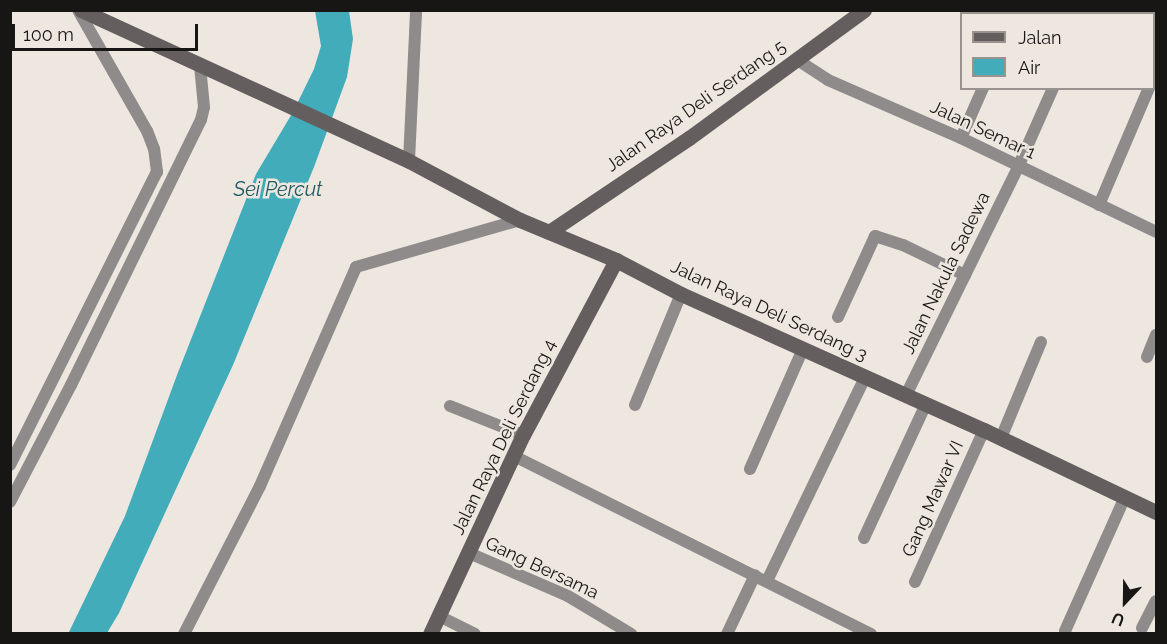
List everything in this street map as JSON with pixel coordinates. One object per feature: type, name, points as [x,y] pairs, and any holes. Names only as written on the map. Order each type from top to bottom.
[{"type":"street","name":"Jalan Raya Deli Serdang 3","points":[[80,10],[409,161],[520,220],[616,260],[681,294],[984,430],[1156,512]]},
{"type":"street","points":[[10,465],[157,172],[154,149],[147,131],[80,10]]},
{"type":"street","points":[[409,161],[416,10]]},
{"type":"street","name":"Jalan Raya Deli Serdang 5","points":[[549,232],[800,62],[864,10]]},
{"type":"street","name":"Jalan Semar 1","points":[[800,62],[828,80],[961,138],[1156,232]]},
{"type":"street","points":[[10,502],[71,385],[201,120],[204,107],[203,68]]},
{"type":"street","points":[[961,138],[982,90]]},
{"type":"street","name":"Jalan Nakula Sadewa","points":[[906,395],[1018,167],[1052,90]]},
{"type":"street","points":[[1099,205],[1148,90]]},
{"type":"street","points":[[184,633],[260,486],[356,267],[520,220]]},
{"type":"street","points":[[838,317],[875,236],[903,245],[965,275]]},
{"type":"street","name":"Jalan Raya Deli Serdang 4","points":[[430,633],[523,435],[616,260]]},
{"type":"street","points":[[635,405],[681,294]]},
{"type":"street","points":[[1147,357],[1156,335]]},
{"type":"street","points":[[1001,438],[1041,342]]},
{"type":"street","points":[[750,470],[803,349]]},
{"type":"street","points":[[767,581],[865,377]]},
{"type":"street","points":[[864,538],[926,404]]},
{"type":"street","points":[[450,406],[523,435]]},
{"type":"street","name":"Gang Mawar VI","points":[[915,582],[984,430]]},
{"type":"street","points":[[514,456],[871,633]]},
{"type":"street","points":[[1065,631],[1125,497]]},
{"type":"street","name":"Gang Bersama","points":[[469,553],[568,596],[623,632]]},
{"type":"street","points":[[727,633],[755,575]]},
{"type":"street","points":[[1142,628],[1156,602]]},
{"type":"street","points":[[439,616],[475,633]]},
{"type":"water","name":"Sei Percut","points":[[315,11],[349,11],[353,39],[347,77],[314,167],[233,365],[119,613],[107,633],[68,634],[125,516],[177,375],[256,174],[293,112],[314,69],[321,46]]}]
